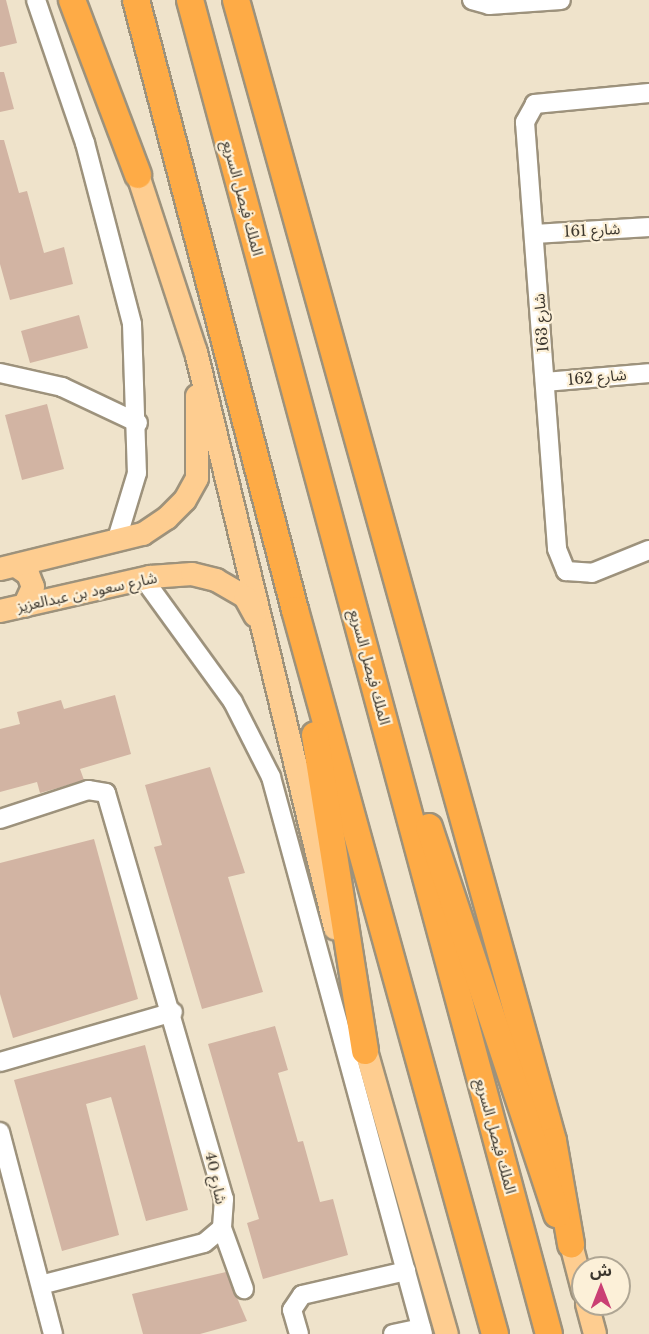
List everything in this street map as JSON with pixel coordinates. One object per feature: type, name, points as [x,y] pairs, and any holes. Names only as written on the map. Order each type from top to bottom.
[{"type":"highway","points":[[72,0],[138,175]]},
{"type":"highway","points":[[86,0],[138,175]]},
{"type":"highway","points":[[136,0],[295,610],[495,1334]]},
{"type":"highway","name":"الملك فيصل السريع","points":[[190,0],[549,1334]]},
{"type":"highway","points":[[236,0],[554,1141],[571,1244]]},
{"type":"highway","points":[[295,610],[365,1051]]},
{"type":"highway","points":[[380,705],[411,773],[532,1148],[571,1244]]},
{"type":"main road","points":[[138,175],[196,352],[365,1051],[447,1334]]},
{"type":"main road","points":[[8,568],[143,534],[167,518],[197,478],[196,352]]},
{"type":"main road","points":[[8,568],[28,574],[33,587],[24,606]]},
{"type":"main road","name":"شارع سعود بن عبدالعزيز","points":[[0,611],[143,578],[192,574],[216,580],[245,597],[261,625]]},
{"type":"main road","points":[[571,1244],[574,1256]]},
{"type":"main road","points":[[590,1316],[595,1334]]},
{"type":"street","points":[[36,0],[85,143],[132,324],[138,423],[137,473],[116,542]]},
{"type":"street","points":[[472,0],[489,5],[561,0]]},
{"type":"street","name":"شارع 163","points":[[649,93],[535,104],[525,122],[557,549],[566,571],[592,573],[649,550]]},
{"type":"street","name":"شارع 161","points":[[535,234],[649,227]]},
{"type":"street","points":[[0,373],[62,387],[138,423]]},
{"type":"street","name":"شارع 162","points":[[545,382],[649,373]]},
{"type":"street","points":[[143,578],[233,702],[270,777],[422,1331],[393,1334]]},
{"type":"street","name":"شارع 40","points":[[0,819],[88,790],[106,793],[173,1012],[224,1199],[222,1228]]},
{"type":"street","points":[[0,1062],[173,1012]]},
{"type":"street","points":[[0,1132],[53,1334]]},
{"type":"street","points":[[41,1286],[204,1243],[222,1228],[244,1289]]},
{"type":"street","points":[[299,1334],[292,1310],[302,1295],[406,1271]]},
{"type":"building","points":[[0,0],[6,0],[17,43],[0,47]]},
{"type":"building","points":[[0,72],[4,72],[14,109],[0,112]]},
{"type":"building","points":[[0,140],[4,140],[19,193],[27,191],[44,253],[64,247],[73,284],[10,300],[0,264]]},
{"type":"building","points":[[79,315],[88,348],[30,363],[21,331]]},
{"type":"building","points":[[47,404],[64,469],[22,480],[5,415]]},
{"type":"building","points":[[115,695],[131,754],[80,769],[84,780],[58,788],[40,793],[37,782],[0,792],[0,729],[20,724],[17,712],[61,700],[64,709]]},
{"type":"building","points":[[210,767],[245,873],[228,877],[263,992],[202,1009],[154,847],[162,845],[145,785]]},
{"type":"building","points":[[94,839],[138,999],[13,1038],[0,994],[0,863]]},
{"type":"building","points":[[275,1026],[288,1070],[278,1073],[298,1142],[303,1141],[320,1202],[333,1199],[348,1255],[263,1279],[247,1223],[259,1219],[208,1044]]},
{"type":"building","points":[[145,1045],[188,1210],[146,1221],[111,1097],[86,1104],[119,1235],[62,1251],[14,1080]]},
{"type":"building","points":[[226,1272],[247,1321],[200,1334],[143,1334],[132,1294]]}]
